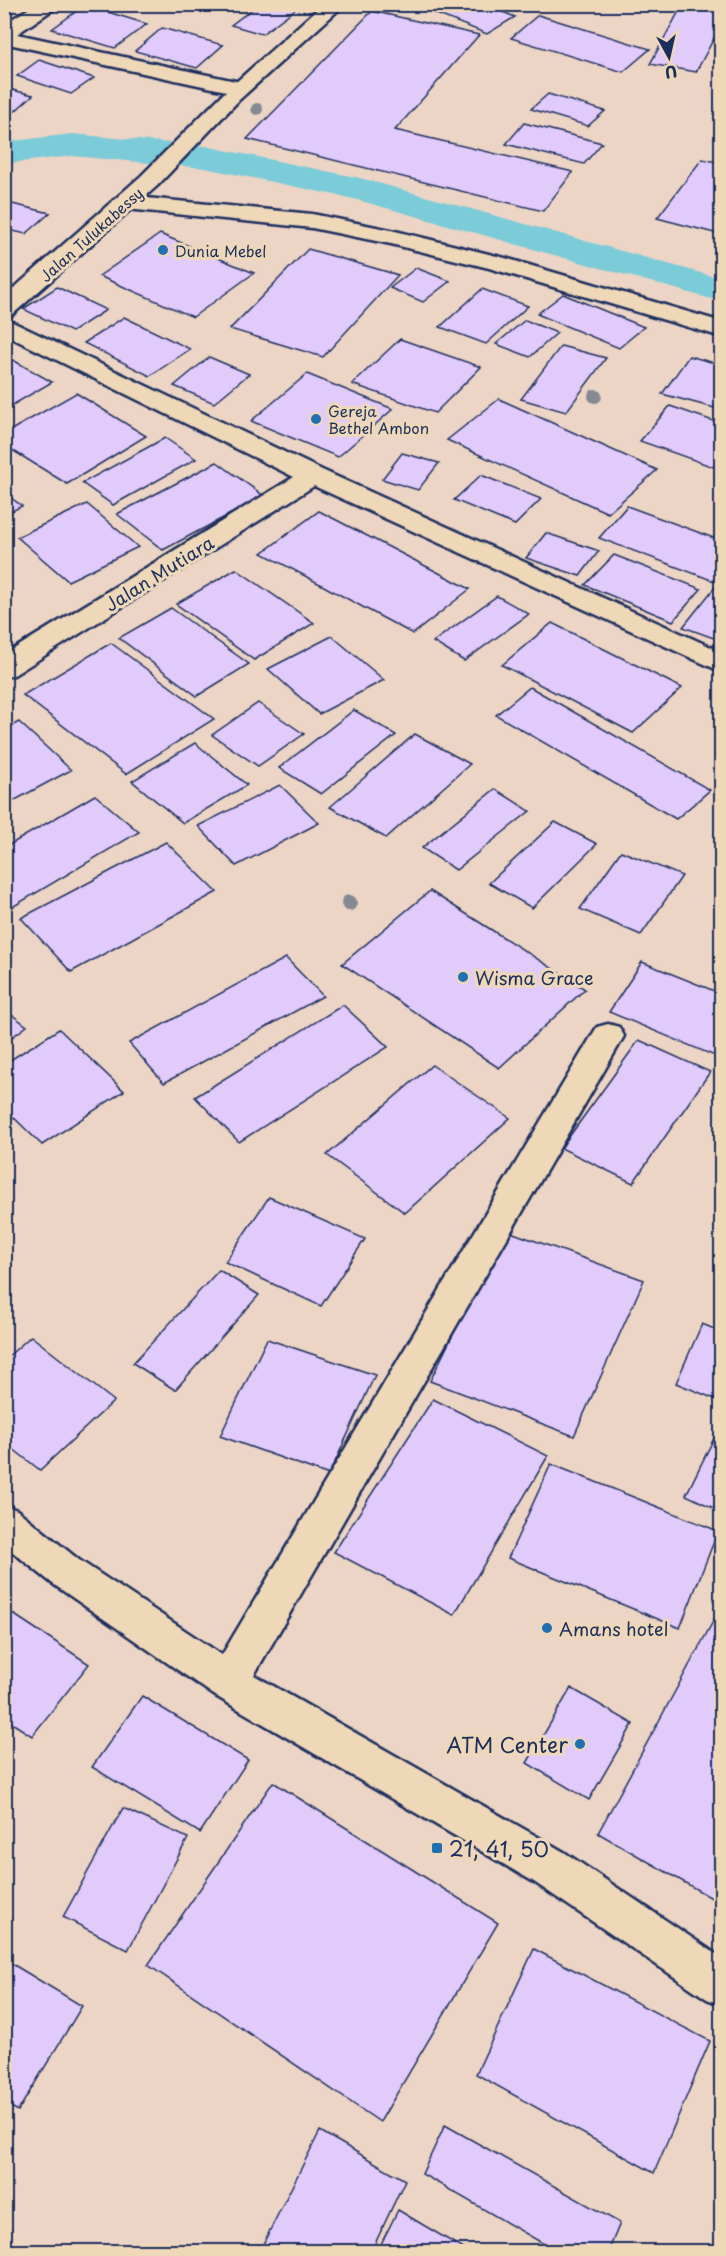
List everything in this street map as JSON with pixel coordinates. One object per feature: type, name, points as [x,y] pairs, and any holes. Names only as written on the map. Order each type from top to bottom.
[{"type":"street","points":[[4,33],[51,4]]},
{"type":"street","name":"Jalan Tulukabessy","points":[[4,310],[149,181],[236,92],[335,4]]},
{"type":"street","points":[[4,38],[236,92]]},
{"type":"street","points":[[125,203],[312,221],[391,237],[497,263],[722,330]]},
{"type":"street","points":[[4,326],[313,476],[722,663]]},
{"type":"street","name":"Jalan Mutiara","points":[[4,668],[313,476]]},
{"type":"street","points":[[228,1682],[608,1036]]},
{"type":"street","points":[[4,1522],[66,1572],[228,1682],[549,1867],[722,1984]]},
{"type":"building","points":[[4,4],[21,4],[22,5],[4,14]]},
{"type":"building","points":[[259,4],[302,4],[262,34],[231,25]]},
{"type":"building","points":[[411,4],[483,4],[515,17],[487,34]]},
{"type":"building","points":[[683,4],[722,4],[722,23],[696,72],[650,64]]},
{"type":"building","points":[[85,5],[147,24],[115,48],[52,29]]},
{"type":"building","points":[[372,11],[479,35],[395,130],[573,172],[543,211],[247,139]]},
{"type":"building","points":[[538,15],[650,49],[623,72],[511,38]]},
{"type":"building","points":[[162,28],[223,45],[197,68],[135,51]]},
{"type":"building","points":[[39,60],[94,78],[71,94],[17,76]]},
{"type":"building","points":[[4,88],[33,95],[4,121]]},
{"type":"building","points":[[548,94],[605,111],[588,126],[531,109]]},
{"type":"building","points":[[524,123],[602,143],[584,164],[506,144]]},
{"type":"building","points":[[702,159],[722,163],[722,235],[657,218]]},
{"type":"building","points":[[4,202],[50,213],[26,234],[4,229]]},
{"type":"building","points":[[160,234],[254,273],[193,317],[99,276]]},
{"type":"building","points":[[308,249],[398,275],[323,357],[230,329]]},
{"type":"building","points":[[416,268],[450,281],[423,302],[390,288]]},
{"type":"building","points":[[57,287],[106,310],[72,332],[23,309]]},
{"type":"building","points":[[482,289],[528,306],[486,344],[440,327]]},
{"type":"building","points":[[563,294],[644,327],[619,348],[537,314]]},
{"type":"building","points":[[124,317],[190,349],[150,376],[84,343]]},
{"type":"building","points":[[525,320],[557,333],[530,357],[496,344]]},
{"type":"building","points":[[400,339],[481,367],[435,413],[352,384]]},
{"type":"building","points":[[561,346],[606,358],[566,412],[521,399]]},
{"type":"building","points":[[4,355],[52,382],[4,410]]},
{"type":"building","points":[[689,356],[722,365],[722,410],[662,394]]},
{"type":"building","points":[[209,357],[249,374],[214,403],[174,386]]},
{"type":"building","points":[[307,374],[393,409],[338,457],[251,421]]},
{"type":"building","points":[[76,393],[146,436],[67,484],[4,445],[4,434]]},
{"type":"building","points":[[499,399],[657,470],[608,513],[447,440]]},
{"type":"building","points":[[670,406],[722,424],[722,470],[640,441]]},
{"type":"building","points":[[165,438],[196,459],[113,505],[82,483]]},
{"type":"building","points":[[402,453],[439,463],[418,490],[382,479]]},
{"type":"building","points":[[217,462],[264,496],[163,550],[117,514]]},
{"type":"building","points":[[481,475],[541,499],[515,525],[454,500]]},
{"type":"building","points":[[4,493],[22,506],[4,515]]},
{"type":"building","points":[[87,504],[138,547],[68,581],[17,537]]},
{"type":"building","points":[[627,506],[722,541],[722,584],[599,538]]},
{"type":"building","points":[[319,511],[470,589],[413,634],[262,553]]},
{"type":"building","points":[[546,533],[599,551],[580,576],[526,558]]},
{"type":"building","points":[[614,555],[701,589],[673,621],[585,585]]},
{"type":"building","points":[[236,569],[314,623],[254,660],[176,604]]},
{"type":"building","points":[[715,587],[722,589],[722,641],[683,627]]},
{"type":"building","points":[[497,596],[529,614],[464,661],[433,642]]},
{"type":"building","points":[[171,608],[249,664],[197,696],[119,638]]},
{"type":"building","points":[[552,623],[682,688],[633,733],[502,665]]},
{"type":"building","points":[[332,636],[384,680],[319,714],[268,669]]},
{"type":"building","points":[[111,643],[214,719],[126,774],[23,695]]},
{"type":"building","points":[[530,687],[710,790],[676,819],[496,715]]},
{"type":"building","points":[[258,703],[304,734],[258,766],[212,735]]},
{"type":"building","points":[[354,710],[396,735],[321,794],[279,768]]},
{"type":"building","points":[[19,722],[71,770],[4,806],[4,730]]},
{"type":"building","points":[[415,734],[470,764],[386,838],[330,807]]},
{"type":"building","points":[[195,743],[247,785],[183,823],[132,781]]},
{"type":"building","points":[[280,785],[319,823],[236,866],[198,826]]},
{"type":"building","points":[[495,789],[530,811],[456,870],[422,848]]},
{"type":"building","points":[[95,795],[139,832],[4,912],[4,848]]},
{"type":"building","points":[[555,822],[597,844],[532,908],[489,883]]},
{"type":"building","points":[[166,842],[217,892],[71,972],[21,918]]},
{"type":"building","points":[[621,851],[682,876],[641,935],[580,909]]},
{"type":"building","name":"Wisma Grace","points":[[430,891],[585,989],[499,1068],[342,964]]},
{"type":"building","points":[[286,958],[323,996],[164,1083],[129,1043]]},
{"type":"building","points":[[642,962],[722,994],[722,1059],[609,1012]]},
{"type":"building","points":[[343,1005],[388,1047],[239,1142],[195,1097]]},
{"type":"building","points":[[4,1009],[27,1026],[4,1043]]},
{"type":"building","points":[[59,1029],[124,1091],[42,1145],[4,1108],[4,1064]]},
{"type":"building","points":[[639,1040],[710,1072],[633,1183],[561,1148]]},
{"type":"building","points":[[432,1065],[510,1118],[405,1213],[327,1155]]},
{"type":"building","points":[[269,1197],[365,1239],[321,1306],[225,1262]]},
{"type":"building","points":[[505,1230],[644,1280],[574,1436],[430,1381]]},
{"type":"building","points":[[219,1270],[259,1295],[175,1390],[133,1363]]},
{"type":"building","points":[[702,1324],[722,1332],[722,1402],[676,1383]]},
{"type":"building","points":[[31,1336],[114,1401],[40,1470],[4,1442],[4,1360]]},
{"type":"building","points":[[267,1339],[375,1375],[329,1475],[220,1436]]},
{"type":"building","points":[[433,1399],[548,1456],[454,1615],[334,1552]]},
{"type":"building","points":[[722,1422],[722,1512],[686,1495]]},
{"type":"building","points":[[551,1464],[718,1531],[680,1628],[508,1558]]},
{"type":"building","points":[[722,1605],[722,1904],[598,1833]]},
{"type":"building","points":[[4,1608],[89,1664],[32,1736],[4,1718]]},
{"type":"building","name":"ATM Center","points":[[571,1688],[633,1724],[589,1800],[527,1763]]},
{"type":"building","points":[[142,1696],[248,1760],[200,1833],[92,1767]]},
{"type":"building","points":[[273,1782],[498,1923],[380,2122],[148,1965]]},
{"type":"building","points":[[123,1808],[188,1838],[128,1950],[63,1917]]},
{"type":"building","points":[[534,1949],[710,2041],[654,2173],[476,2074]]},
{"type":"building","points":[[4,1959],[82,2006],[18,2111],[4,2103]]},
{"type":"building","points":[[445,2125],[620,2223],[608,2252],[558,2252],[422,2174]]},
{"type":"building","points":[[320,2131],[405,2180],[371,2252],[262,2252],[260,2250]]},
{"type":"building","points":[[398,2210],[469,2252],[377,2252]]},
{"type":"waterway","points":[[4,153],[72,145],[205,157],[360,189],[722,291]]},
{"type":"place","name":"Dunia Mebel","points":[[163,250]]},
{"type":"place","name":"Gereja Bethel Ambon","points":[[316,419]]},
{"type":"place","name":"Wisma Grace","points":[[463,977]]},
{"type":"place","name":"Amans hotel","points":[[547,1628]]},
{"type":"place","name":"ATM Center","points":[[580,1744]]},
{"type":"place","name":"21, 41, 50","points":[[437,1848]]}]
